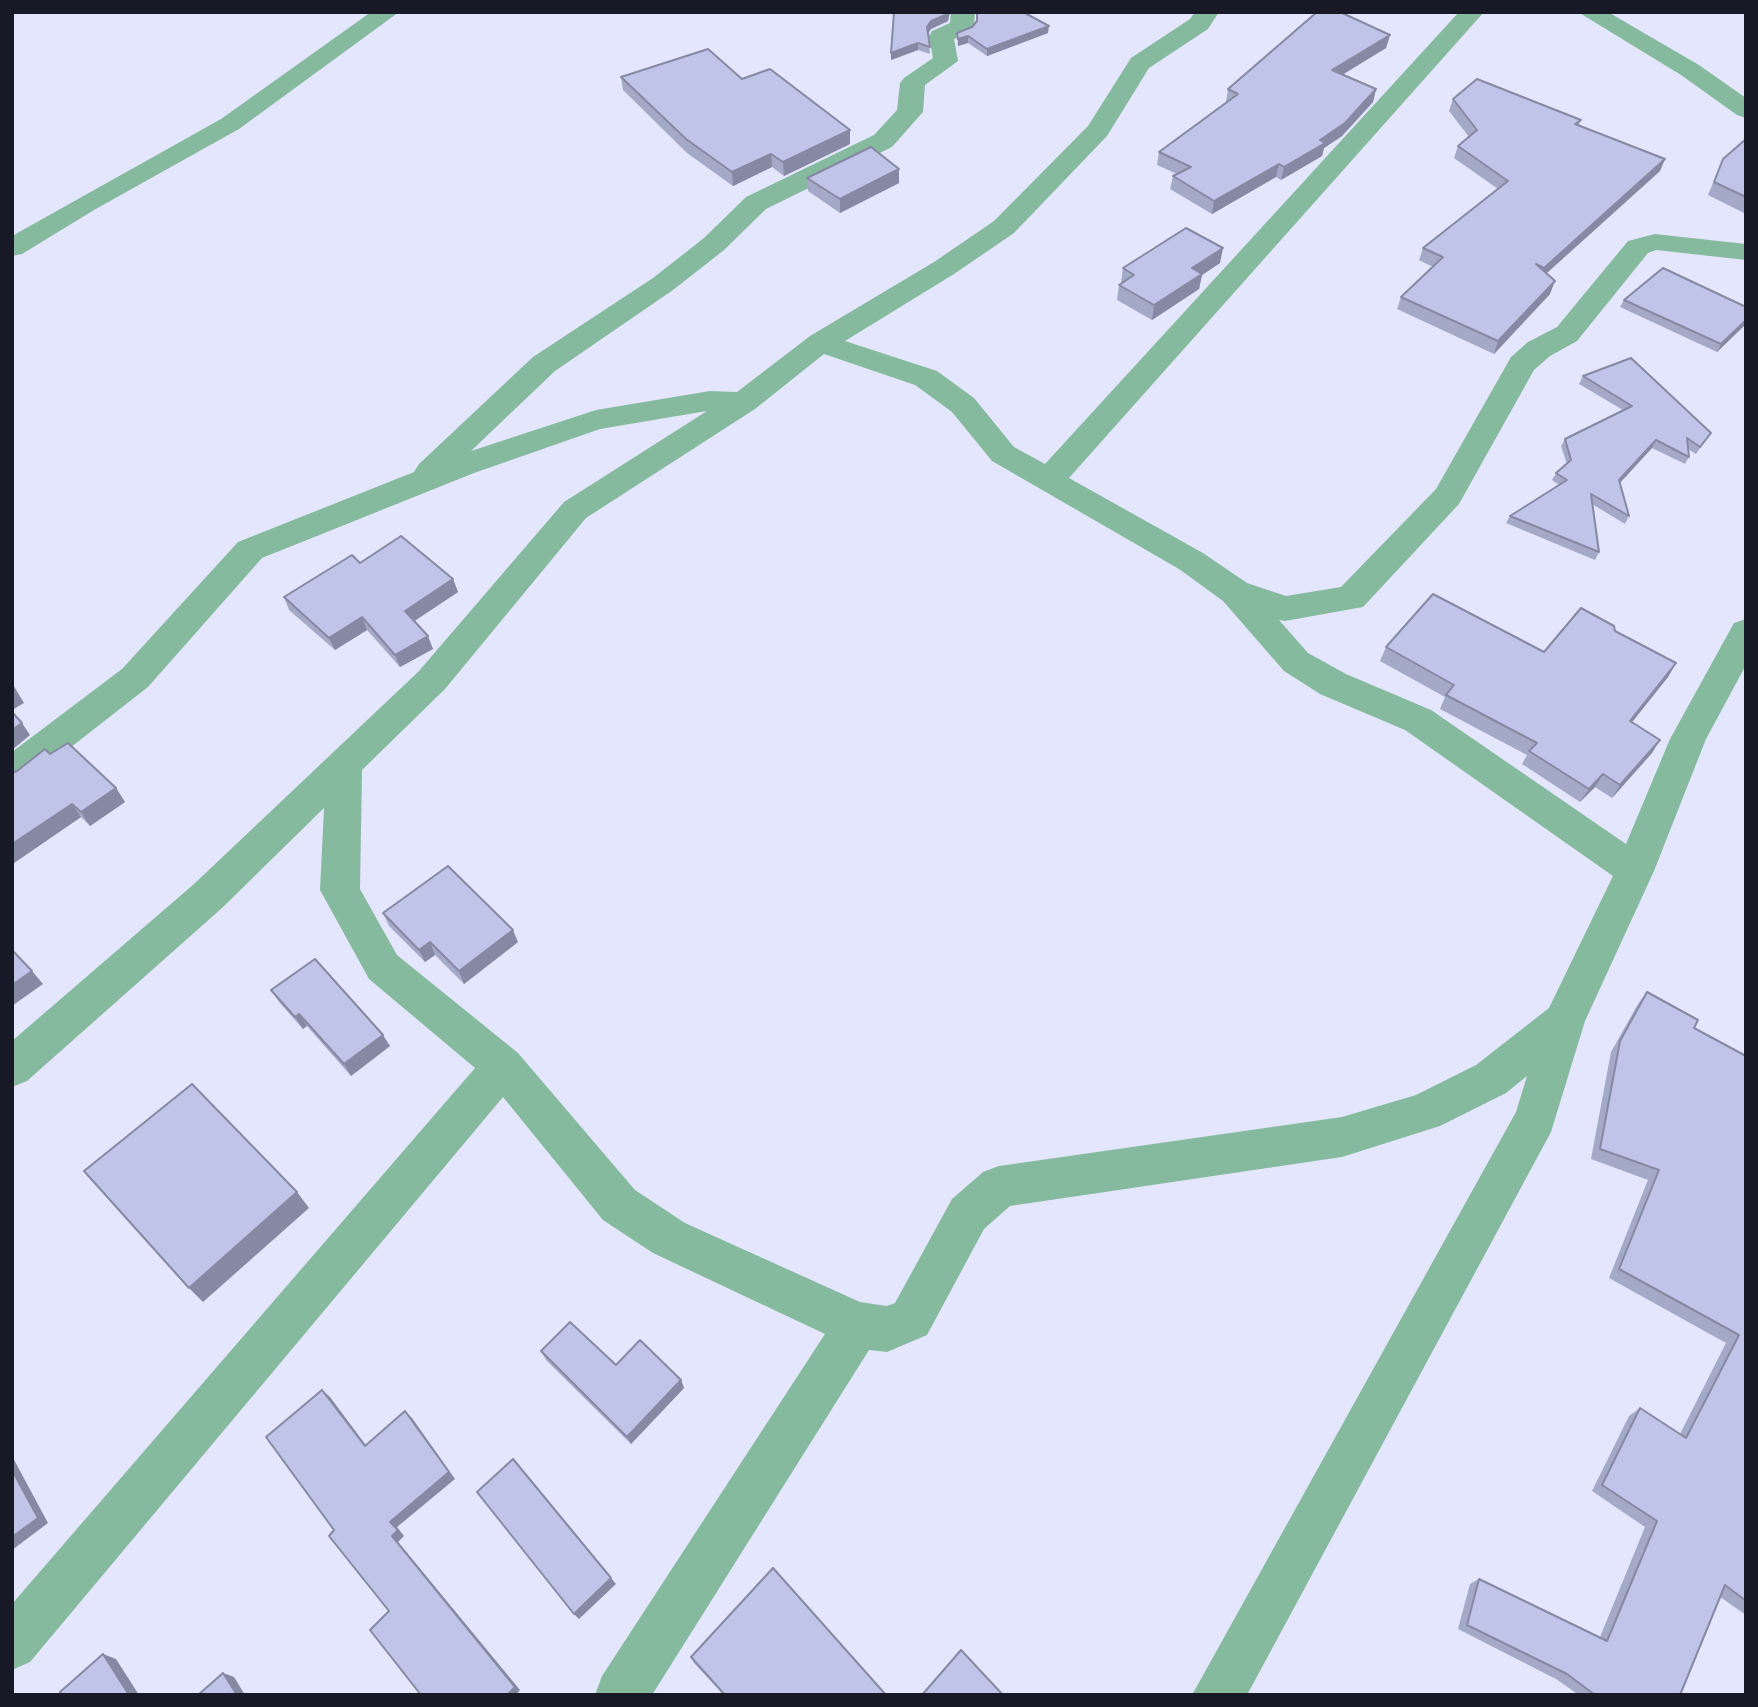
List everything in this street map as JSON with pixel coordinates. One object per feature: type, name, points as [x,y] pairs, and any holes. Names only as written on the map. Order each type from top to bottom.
[{"type":"street","points":[[12,248],[84,204],[230,124],[387,12]]},
{"type":"street","points":[[421,481],[544,364],[663,284],[713,244],[756,204],[883,141],[910,112],[913,83],[922,74],[946,61],[941,36],[962,27],[963,12]]},
{"type":"street","points":[[12,1068],[208,896],[432,680],[575,510],[744,402],[821,343],[944,268],[1003,227],[1098,131],[1140,63],[1174,24],[1199,24],[1208,12]]},
{"type":"street","points":[[1048,481],[1472,12]]},
{"type":"street","points":[[1590,12],[1690,70],[1746,110]]},
{"type":"street","points":[[1235,592],[1285,610],[1351,598],[1448,496],[1522,364],[1539,349],[1567,334],[1638,247],[1654,242],[1746,252]]},
{"type":"street","points":[[821,343],[926,377],[963,405],[1003,454],[1191,561],[1235,592],[1296,662],[1332,684],[1418,720],[1635,871]]},
{"type":"street","points":[[12,773],[135,678],[250,550],[421,481],[596,420],[710,401],[744,402]]},
{"type":"street","points":[[1218,1695],[1536,1118],[1564,1021],[1635,871],[1688,739],[1746,632]]},
{"type":"street","points":[[344,765],[340,891],[383,967],[503,1066],[619,1205],[669,1238],[858,1325],[887,1329],[911,1319],[968,1214],[999,1187],[1342,1137],[1425,1112],[1492,1079],[1564,1021]]},
{"type":"street","points":[[12,1644],[503,1066]]},
{"type":"street","points":[[621,1695],[858,1325]]},
{"type":"building","points":[[894,12],[948,14],[931,21],[927,27],[930,47],[918,43],[891,53]]},
{"type":"building","points":[[977,12],[1023,12],[1049,26],[987,49],[968,36],[958,39],[957,33],[972,27],[977,21]]},
{"type":"building","points":[[1317,12],[1340,12],[1390,35],[1332,70],[1376,89],[1345,123],[1320,140],[1325,143],[1284,167],[1279,164],[1214,201],[1173,176],[1191,167],[1159,152],[1238,94],[1228,89]]},
{"type":"building","points":[[708,49],[742,79],[770,69],[850,130],[783,162],[771,154],[732,172],[686,139],[621,77]]},
{"type":"building","points":[[1477,79],[1581,120],[1575,124],[1665,159],[1544,268],[1536,264],[1555,281],[1498,341],[1401,297],[1443,257],[1423,248],[1508,181],[1458,146],[1477,130],[1453,99]]},
{"type":"building","points":[[1746,139],[1746,197],[1714,182],[1723,159]]},
{"type":"building","points":[[871,147],[899,169],[840,199],[807,178]]},
{"type":"building","points":[[1186,228],[1223,248],[1192,268],[1202,274],[1154,305],[1119,285],[1134,275],[1123,268]]},
{"type":"building","points":[[1663,268],[1746,307],[1746,320],[1721,344],[1624,300]]},
{"type":"building","points":[[1631,358],[1711,433],[1700,447],[1687,438],[1689,457],[1656,440],[1619,480],[1629,516],[1591,494],[1599,552],[1510,516],[1567,480],[1556,473],[1571,460],[1565,439],[1632,406],[1583,376]]},
{"type":"building","points":[[401,536],[453,579],[405,611],[428,636],[395,655],[362,617],[329,638],[284,597],[352,555],[360,563]]},
{"type":"building","points":[[1433,594],[1544,652],[1581,608],[1614,626],[1615,631],[1676,663],[1630,721],[1660,740],[1620,785],[1603,774],[1589,789],[1529,751],[1537,743],[1446,695],[1454,685],[1386,647]]},
{"type":"building","points":[[12,712],[22,723],[12,730]]},
{"type":"building","points":[[68,743],[116,788],[81,812],[72,804],[12,844],[12,773],[45,749],[50,754]]},
{"type":"building","points":[[448,866],[513,930],[459,971],[430,942],[419,950],[383,913]]},
{"type":"building","points":[[12,950],[32,971],[12,985]]},
{"type":"building","points":[[315,959],[383,1035],[344,1064],[299,1014],[295,1017],[271,990]]},
{"type":"building","points":[[1647,992],[1698,1020],[1694,1028],[1746,1056],[1746,1601],[1725,1585],[1680,1695],[1595,1695],[1567,1674],[1467,1625],[1479,1579],[1607,1641],[1657,1521],[1602,1485],[1640,1408],[1686,1438],[1739,1335],[1619,1269],[1659,1170],[1600,1149],[1620,1041]]},
{"type":"building","points":[[192,1084],[297,1192],[189,1288],[84,1171]]},
{"type":"building","points":[[570,1322],[616,1365],[640,1340],[681,1380],[627,1437],[541,1351]]},
{"type":"building","points":[[322,1390],[365,1446],[405,1411],[449,1472],[390,1522],[398,1530],[392,1536],[515,1687],[507,1695],[421,1695],[370,1630],[389,1611],[329,1536],[334,1530],[266,1437]]},
{"type":"building","points":[[513,1459],[611,1578],[574,1614],[477,1492]]},
{"type":"building","points":[[12,1470],[38,1518],[12,1537]]},
{"type":"building","points":[[773,1568],[886,1695],[725,1695],[691,1657]]},
{"type":"building","points":[[961,1650],[1003,1695],[922,1695]]},
{"type":"building","points":[[103,1654],[129,1695],[62,1695],[60,1692]]},
{"type":"building","points":[[223,1673],[237,1695],[198,1695]]}]
